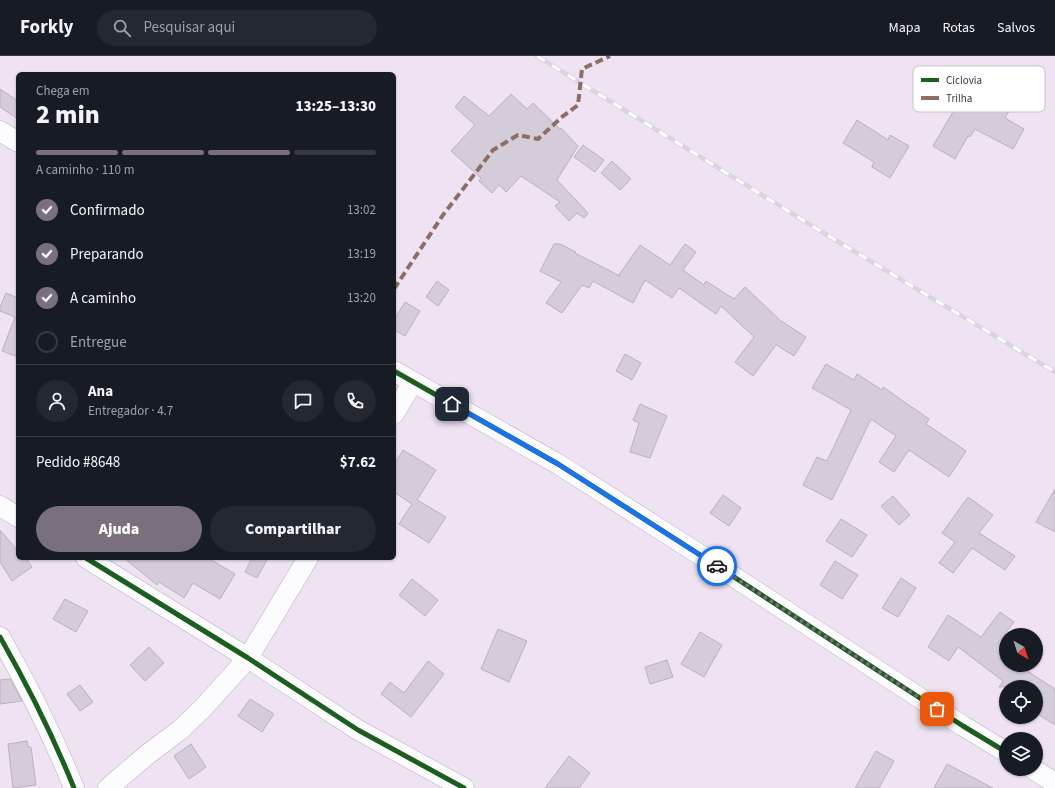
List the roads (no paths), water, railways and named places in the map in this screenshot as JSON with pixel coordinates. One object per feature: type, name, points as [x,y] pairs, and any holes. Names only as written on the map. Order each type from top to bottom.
[{"type":"street","points":[[0,131],[16,141]]},
{"type":"street","points":[[396,372],[558,464],[999,748]]},
{"type":"street","points":[[396,411],[413,382]]},
{"type":"street","points":[[0,506],[16,516]]},
{"type":"street","points":[[89,560],[248,658],[358,730],[464,788]]},
{"type":"street","points":[[108,788],[148,754],[180,730],[248,658],[307,560]]},
{"type":"street","points":[[0,637],[44,718],[74,788]]},
{"type":"street","points":[[1043,775],[1055,783]]},
{"type":"railway","points":[[537,56],[822,232],[1055,372]]}]
